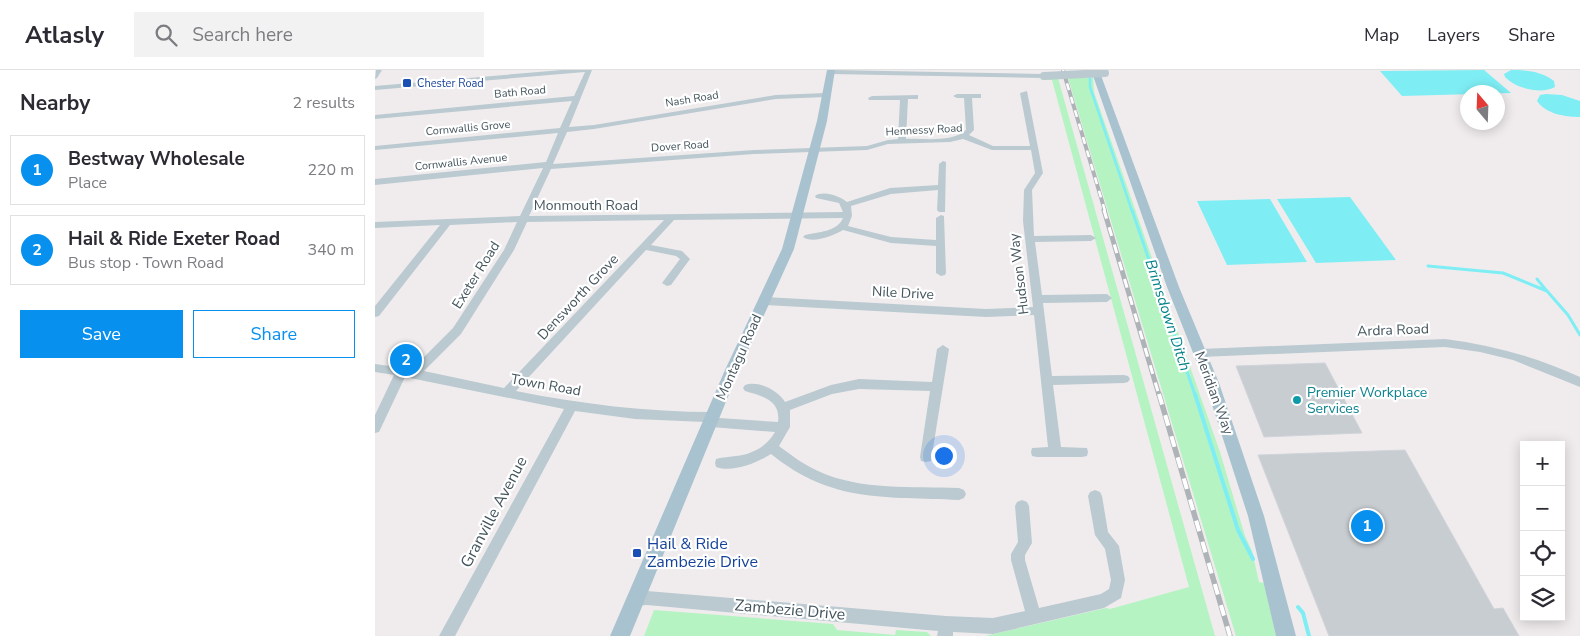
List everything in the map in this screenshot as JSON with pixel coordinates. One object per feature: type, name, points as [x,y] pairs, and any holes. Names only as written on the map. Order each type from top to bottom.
[{"type":"main road","name":"Montagu Road","points":[[620,636],[712,420],[788,249],[814,149],[830,71]]},
{"type":"main road","name":"Meridian Way","points":[[1103,71],[1176,295],[1201,353],[1255,516],[1286,636]]},
{"type":"street","points":[[451,82],[455,70]]},
{"type":"street","points":[[375,88],[587,70]]},
{"type":"street","name":"Exeter Road","points":[[416,372],[457,331],[509,250],[522,219],[549,166],[587,70]]},
{"type":"street","points":[[830,71],[1040,76],[1103,71]]},
{"type":"street","points":[[375,99],[385,88]]},
{"type":"street","name":"Nash Road","points":[[563,130],[776,97],[826,95]]},
{"type":"street","points":[[957,96],[979,96]]},
{"type":"street","points":[[964,136],[970,130],[968,96]]},
{"type":"street","name":"Hudson Way","points":[[1027,96],[1039,175],[1028,190],[1030,239],[1055,452]]},
{"type":"street","points":[[902,141],[904,97]]},
{"type":"street","points":[[873,98],[915,97]]},
{"type":"street","name":"Bath Road","points":[[375,117],[577,98]]},
{"type":"street","name":"Cornwallis Grove","points":[[375,148],[563,130]]},
{"type":"street","name":"Hennessy Road","points":[[814,149],[869,147],[888,142],[902,141],[950,140],[964,136],[992,148],[1034,148]]},
{"type":"street","name":"Dover Road","points":[[549,166],[814,149]]},
{"type":"street","points":[[941,273],[943,164]]},
{"type":"street","name":"Cornwallis Avenue","points":[[375,182],[549,166]]},
{"type":"street","points":[[819,196],[833,198],[846,204],[890,191],[942,187]]},
{"type":"street","points":[[808,237],[824,235],[843,226],[848,215],[846,204]]},
{"type":"street","name":"Monmouth Road","points":[[375,225],[522,219],[670,219],[848,215]]},
{"type":"street","name":"Densworth Grove","points":[[506,394],[670,219]]},
{"type":"street","points":[[375,313],[448,221]]},
{"type":"street","points":[[843,226],[871,238],[892,242],[941,243]]},
{"type":"street","points":[[1030,239],[1091,238]]},
{"type":"street","points":[[645,247],[679,253],[685,259],[667,282]]},
{"type":"street","points":[[1037,299],[1107,298]]},
{"type":"street","name":"Nile Drive","points":[[765,301],[986,313],[1039,311]]},
{"type":"street","name":"Ardra Road","points":[[1201,353],[1445,343],[1478,347],[1521,357],[1580,382]]},
{"type":"street","points":[[926,457],[943,349]]},
{"type":"street","name":"Town Road","points":[[375,368],[416,372],[506,394],[572,406],[639,415],[783,427]]},
{"type":"street","points":[[375,428],[403,371]]},
{"type":"street","points":[[1047,381],[1124,378]]},
{"type":"street","points":[[784,407],[831,390],[859,384],[937,387]]},
{"type":"street","points":[[721,463],[747,460],[771,447],[783,427],[784,407],[775,396],[767,391],[749,388]]},
{"type":"street","name":"Granville Avenue","points":[[447,636],[572,406]]},
{"type":"street","points":[[771,447],[812,475],[838,485],[857,488],[959,494]]},
{"type":"street","points":[[1037,452],[1082,452]]},
{"type":"street","name":"Zambezie Drive","points":[[635,599],[647,598],[946,630],[993,626],[1104,601],[1116,593],[1118,580],[1112,546],[1102,535],[1095,496]]},
{"type":"street","points":[[1023,506],[1025,543],[1018,554],[1018,560],[1034,616]]},
{"type":"green space","points":[[1058,78],[1215,636],[985,636],[1106,608],[1110,609],[1189,587],[1052,80],[1037,80]]},
{"type":"green space","points":[[1068,78],[1093,78],[1094,92],[1220,452],[1245,536],[1252,551],[1259,582],[1264,583],[1276,636],[1236,636]]},
{"type":"green space","points":[[654,610],[833,624],[837,630],[895,635],[896,630],[927,632],[931,636],[644,636]]},
{"type":"water","points":[[1484,70],[1502,85],[1460,85],[1460,94],[1402,96],[1380,71]]},
{"type":"water","points":[[1511,70],[1539,73],[1554,81],[1555,87],[1536,90],[1522,87],[1505,77],[1504,74]]},
{"type":"water","points":[[1505,88],[1511,93],[1505,93]]},
{"type":"water","points":[[1540,95],[1562,95],[1580,101],[1580,117],[1562,115],[1545,109],[1537,101]]},
{"type":"water","points":[[1350,197],[1396,260],[1316,263],[1277,199]]},
{"type":"water","points":[[1270,199],[1307,262],[1227,265],[1197,201]]},
{"type":"building","name":"Premier Workplace Services","points":[[1325,363],[1362,433],[1264,437],[1236,366]]},
{"type":"building","points":[[1405,450],[1494,609],[1503,608],[1519,636],[1329,636],[1258,455]]},
{"type":"waterway","name":"Brimsdown Ditch","points":[[1090,75],[1090,87],[1132,211]]},
{"type":"waterway","name":"Brimsdown Ditch","points":[[1132,210],[1195,395]]},
{"type":"waterway","points":[[1428,266],[1503,273],[1547,291],[1568,315],[1580,335]]},
{"type":"waterway","points":[[1537,279],[1546,290]]},
{"type":"waterway","name":"Brimsdown Ditch","points":[[1195,394],[1238,530],[1253,559]]},
{"type":"waterway","name":"Brimsdown Ditch","points":[[1298,607],[1303,613],[1309,636]]},
{"type":"railway","points":[[1063,70],[1105,211]]},
{"type":"railway","points":[[1104,210],[1159,395]]},
{"type":"railway","points":[[1159,394],[1230,636]]},
{"type":"place","name":"Chester Road","points":[[407,83]]},
{"type":"place","name":"Hail & Ride Exeter Road","points":[[406,360]]},
{"type":"place","name":"Premier Workplace Services","points":[[1297,400]]},
{"type":"place","name":"Bestway Wholesale","points":[[1367,526]]},
{"type":"place","name":"Hail & Ride Zambezie Drive","points":[[637,553]]}]
